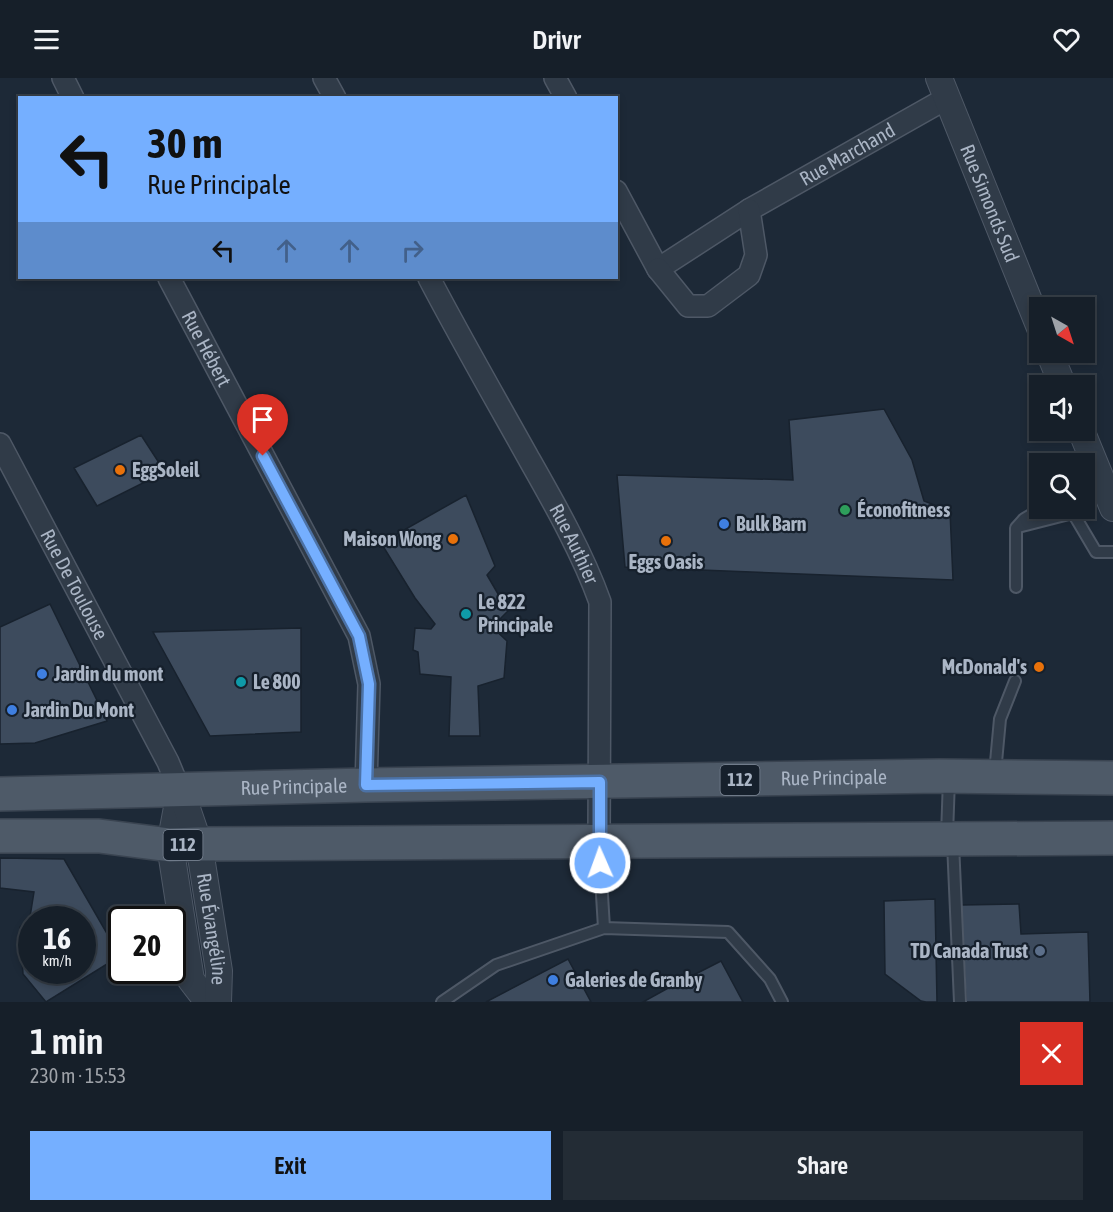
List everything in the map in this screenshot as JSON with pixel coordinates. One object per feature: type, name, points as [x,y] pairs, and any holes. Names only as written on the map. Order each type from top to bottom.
[{"type":"main road","name":"Rue Principale","points":[[0,794],[949,775],[1113,778]]},
{"type":"main road","name":"112","points":[[0,836],[99,836],[185,844],[1113,838]]},
{"type":"street","points":[[63,78],[72,96]]},
{"type":"street","points":[[324,78],[333,96]]},
{"type":"street","points":[[555,78],[565,96]]},
{"type":"street","name":"Rue Marchand","points":[[658,269],[943,88]]},
{"type":"street","name":"Rue Simonds Sud","points":[[943,88],[1029,301]]},
{"type":"street","points":[[618,195],[658,269],[688,306],[708,306],[749,274],[756,255],[749,210]]},
{"type":"street","name":"Rue Hébert","points":[[170,279],[359,636],[369,684],[366,785]]},
{"type":"street","name":"Rue Authier","points":[[430,279],[554,502],[594,583],[600,602],[599,842]]},
{"type":"street","points":[[1086,441],[1113,508]]},
{"type":"street","name":"Rue De Toulouse","points":[[0,444],[168,762],[180,791]]},
{"type":"street","name":"Rue Évangéline","points":[[180,791],[185,844],[191,980],[208,1002]]},
{"type":"street","name":"Rue Évangéline","points":[[185,844],[219,971],[218,1002]]},
{"type":"lane","points":[[1016,587],[1016,528],[1029,516]]},
{"type":"lane","points":[[1016,528],[1050,519]]},
{"type":"lane","points":[[1077,519],[1096,552],[1113,552]]},
{"type":"lane","points":[[995,776],[1000,719],[1016,681]]},
{"type":"lane","points":[[949,775],[950,839],[960,1002]]},
{"type":"lane","points":[[599,842],[604,928]]},
{"type":"lane","points":[[442,1002],[496,965],[604,928],[728,932],[770,979],[782,1002]]},
{"type":"building","points":[[884,409],[912,460],[924,501],[950,511],[953,580],[625,567],[617,475],[793,480],[789,420]]},
{"type":"building","name":"EggSoleil","points":[[141,435],[165,472],[97,506],[74,468]]},
{"type":"building","name":"Le 822 Principale","points":[[466,495],[495,566],[487,575],[508,611],[492,627],[507,641],[504,678],[478,686],[480,736],[449,736],[451,677],[420,674],[418,652],[413,650],[415,628],[431,629],[435,624],[415,598],[381,543]]},
{"type":"building","name":"Jardin du mont","points":[[50,604],[107,721],[35,743],[0,744],[0,627]]},
{"type":"building","name":"Le 800","points":[[301,628],[301,732],[210,736],[153,632]]},
{"type":"building","points":[[0,858],[64,859],[91,906],[32,906],[34,892],[0,888]]},
{"type":"building","points":[[935,899],[937,1002],[926,1002],[921,1001],[885,974],[884,901]]},
{"type":"building","points":[[1019,904],[1021,934],[1088,932],[1090,1002],[966,1002],[961,905]]},
{"type":"building","points":[[96,914],[108,935],[108,963],[96,971]]},
{"type":"building","name":"Galeries de Granby","points":[[568,959],[591,1002],[486,1002]]},
{"type":"building","name":"Galeries de Granby","points":[[721,961],[743,1002],[643,1002],[670,987]]},
{"type":"building","points":[[31,984],[75,984],[46,1002]]},
{"type":"place","name":"EggSoleil","points":[[120,470]]},
{"type":"place","name":"Éconofitness","points":[[845,510]]},
{"type":"place","name":"Bulk Barn","points":[[724,524]]},
{"type":"place","name":"Maison Wong","points":[[453,539]]},
{"type":"place","name":"Eggs Oasis","points":[[666,541]]},
{"type":"place","name":"Le 822 Principale","points":[[466,614]]},
{"type":"place","name":"McDonald's","points":[[1039,667]]},
{"type":"place","name":"Jardin du mont","points":[[42,674]]},
{"type":"place","name":"Le 800","points":[[241,682]]},
{"type":"place","name":"Jardin Du Mont","points":[[12,710]]},
{"type":"place","name":"TD Canada Trust","points":[[1040,951]]},
{"type":"place","name":"Galeries de Granby","points":[[553,980]]},
{"type":"route","points":[[263,456],[359,636],[369,684],[366,785],[600,782],[600,863]]}]
